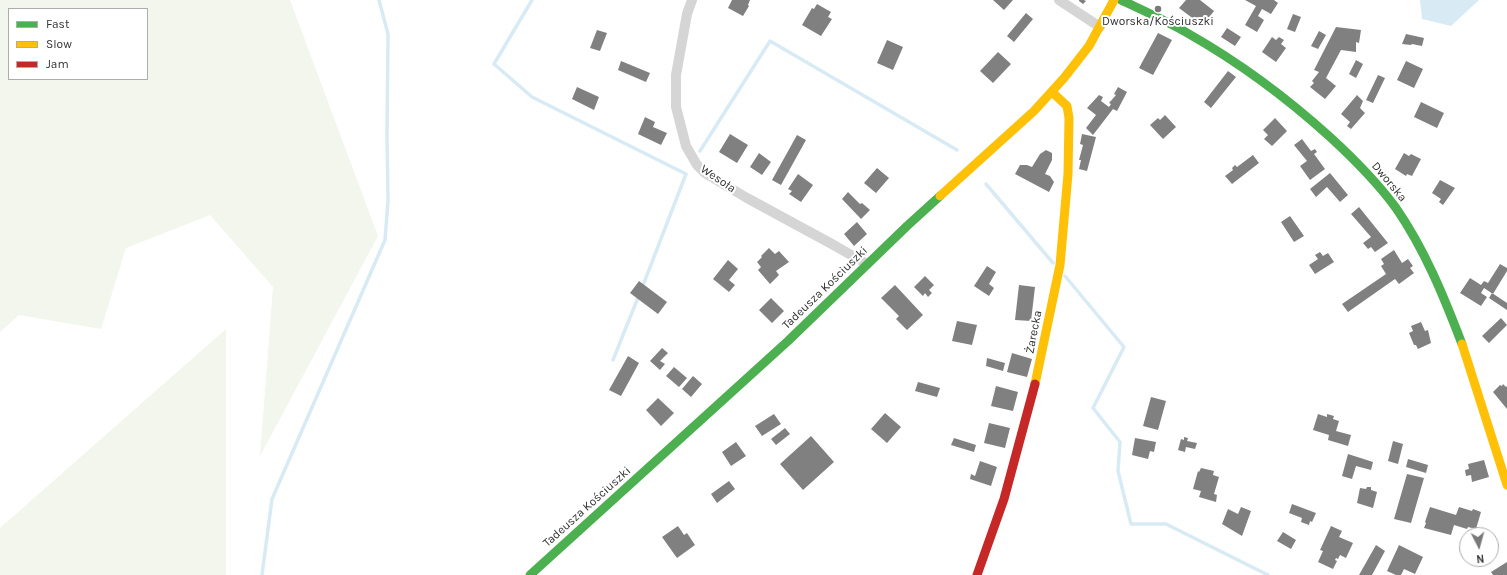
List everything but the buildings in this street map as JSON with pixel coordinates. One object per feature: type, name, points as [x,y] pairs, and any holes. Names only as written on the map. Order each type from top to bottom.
[{"type":"street","name":"Wesoła","points":[[692,0],[676,75],[676,107],[686,146],[697,164],[705,173],[747,198],[867,264]]},
{"type":"street","points":[[1059,0],[1100,27]]},
{"type":"street","name":"Tadeusza Kościuszki","points":[[530,575],[782,346],[907,226],[1034,111],[1076,64],[1100,27],[1114,0]]},
{"type":"street","name":"Dworska","points":[[1121,0],[1166,21],[1239,66],[1293,104],[1349,155],[1381,189],[1403,218],[1418,245],[1447,307],[1475,385],[1507,485]]},
{"type":"street","name":"Żarecka","points":[[977,575],[1004,499],[1036,379],[1060,266],[1068,174],[1069,118],[1067,106],[1052,92]]},
{"type":"shaded area","points":[[0,0],[290,0],[378,236],[260,456],[273,287],[210,215],[126,248],[101,329],[19,315],[0,332]]},
{"type":"shaded area","points":[[1420,0],[1479,0],[1451,26],[1422,19]]},
{"type":"shaded area","points":[[226,329],[226,575],[0,575],[0,528]]},
{"type":"waterway","points":[[262,575],[272,499],[385,240],[388,201],[388,34],[379,0]]},
{"type":"waterway","points":[[532,0],[494,64],[532,97],[686,174],[642,288]]},
{"type":"waterway","points":[[700,151],[770,41],[957,150]]},
{"type":"waterway","points":[[986,184],[1053,263]]},
{"type":"waterway","points":[[1065,276],[1124,347],[1093,408],[1120,442],[1118,471],[1131,524],[1166,524],[1268,575]]},
{"type":"waterway","points":[[613,360],[639,295]]},
{"type":"traffic: fast","points":[[1121,0],[1181,29],[1245,69],[1297,109],[1330,137],[1356,162],[1389,198],[1416,240],[1441,291],[1462,344]]},
{"type":"traffic: fast","points":[[530,575],[788,341],[940,196]]},
{"type":"traffic: slow","points":[[940,196],[1034,111],[1064,78],[1089,46],[1114,0]]},
{"type":"traffic: slow","points":[[1035,384],[1060,265],[1068,174],[1069,118],[1067,106],[1052,92]]},
{"type":"traffic: slow","points":[[1462,344],[1507,485]]},
{"type":"traffic: jam","points":[[977,575],[1004,499],[1035,384]]},
{"type":"place","name":"Dworska/Kościuszki","points":[[1158,9]]}]
